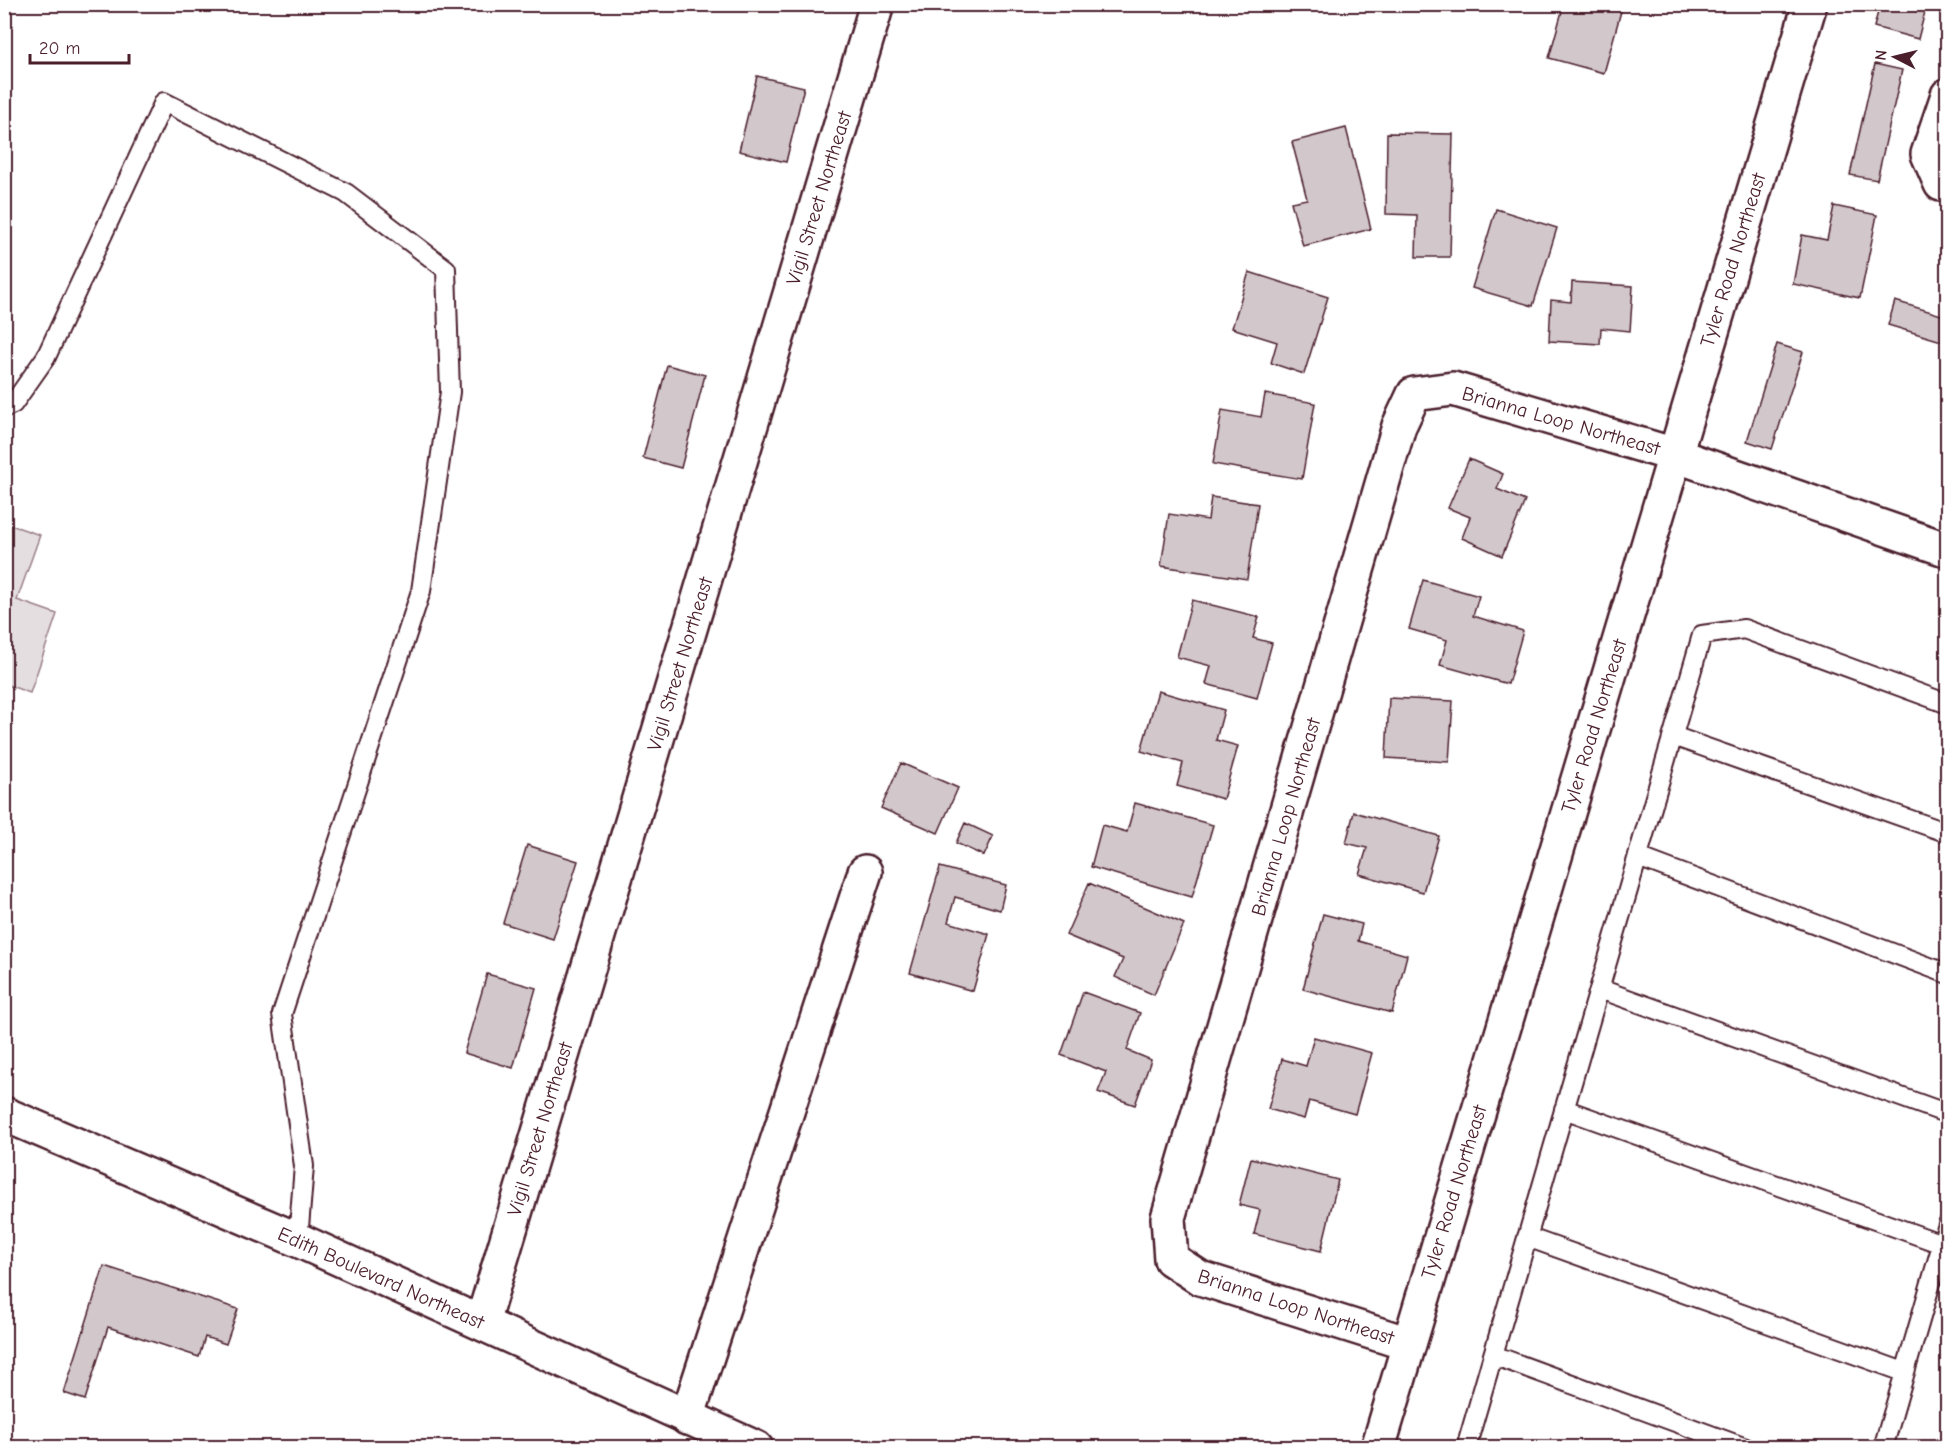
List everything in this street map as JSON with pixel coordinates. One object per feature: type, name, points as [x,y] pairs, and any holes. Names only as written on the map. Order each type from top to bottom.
[{"type":"street","name":"Vigil Street Northeast","points":[[482,1323],[877,4]]},
{"type":"street","name":"Tyler Road Northeast","points":[[1378,1448],[1810,4]]},
{"type":"street","points":[[1941,184],[1928,154],[1947,95]]},
{"type":"street","name":"Brianna Loop Northeast","points":[[1409,1344],[1200,1278],[1171,1259],[1168,1218],[1399,426],[1414,394],[1453,389],[1675,455]]},
{"type":"street","points":[[1675,455],[1947,550]]},
{"type":"street","points":[[687,1418],[865,872]]},
{"type":"street","name":"Edith Boulevard Northeast","points":[[4,1114],[298,1240],[756,1448]]},
{"type":"lane","points":[[4,408],[13,404],[45,357],[164,102],[346,193],[446,269],[450,392],[421,591],[282,1014],[304,1166],[298,1240]]},
{"type":"lane","points":[[1466,1448],[1702,635],[1743,629],[1947,704]]},
{"type":"lane","points":[[1673,736],[1947,833]]},
{"type":"lane","points":[[1638,857],[1947,974]]},
{"type":"lane","points":[[1599,989],[1947,1114]]},
{"type":"lane","points":[[1564,1109],[1942,1244]]},
{"type":"lane","points":[[1882,1448],[1947,1224]]},
{"type":"lane","points":[[1527,1237],[1904,1372]]},
{"type":"lane","points":[[1493,1355],[1746,1448]]},
{"type":"shaded area","points":[[5,523],[40,535],[17,600],[57,614],[30,693],[5,684]]},
{"type":"building","points":[[1564,4],[1623,4],[1604,73],[1549,58]]},
{"type":"building","points":[[1880,4],[1927,4],[1918,39],[1874,27]]},
{"type":"building","points":[[1875,64],[1902,70],[1877,180],[1850,175]]},
{"type":"building","points":[[757,76],[804,87],[786,162],[739,151]]},
{"type":"building","points":[[1346,128],[1371,229],[1303,246],[1291,202],[1307,199],[1292,142]]},
{"type":"building","points":[[1387,133],[1453,134],[1450,257],[1416,257],[1417,215],[1386,214]]},
{"type":"building","points":[[1834,206],[1877,215],[1860,298],[1793,284],[1802,235],[1827,240]]},
{"type":"building","points":[[1496,209],[1557,228],[1533,306],[1472,288]]},
{"type":"building","points":[[1249,272],[1328,297],[1304,374],[1271,363],[1277,342],[1232,328]]},
{"type":"building","points":[[1572,282],[1633,286],[1630,331],[1601,328],[1600,344],[1549,341],[1551,300],[1571,302]]},
{"type":"building","points":[[1895,301],[1948,317],[1948,343],[1888,325]]},
{"type":"building","points":[[1777,344],[1803,352],[1772,449],[1747,441]]},
{"type":"building","points":[[667,365],[705,375],[681,468],[643,458]]},
{"type":"building","points":[[1265,394],[1315,403],[1302,479],[1213,464],[1222,410],[1261,417]]},
{"type":"building","points":[[1469,459],[1503,474],[1497,489],[1525,501],[1502,556],[1462,538],[1470,517],[1448,508]]},
{"type":"building","points":[[1211,497],[1258,504],[1247,579],[1161,566],[1169,514],[1208,520]]},
{"type":"building","points":[[1423,580],[1479,596],[1473,616],[1523,631],[1508,684],[1440,665],[1447,640],[1409,629]]},
{"type":"building","points":[[1192,600],[1259,617],[1253,638],[1272,643],[1257,698],[1206,684],[1211,666],[1177,657]]},
{"type":"building","points":[[1158,691],[1224,710],[1216,740],[1238,746],[1223,799],[1177,786],[1183,763],[1141,751]]},
{"type":"building","points":[[1389,698],[1453,701],[1449,762],[1386,758]]},
{"type":"building","points":[[901,763],[958,788],[938,833],[881,808]]},
{"type":"building","points":[[1135,803],[1213,825],[1192,897],[1091,867],[1102,825],[1127,832]]},
{"type":"building","points":[[1354,812],[1439,836],[1423,892],[1359,874],[1367,848],[1346,843]]},
{"type":"building","points":[[965,823],[993,836],[984,856],[956,843]]},
{"type":"building","points":[[527,845],[578,861],[553,939],[503,923]]},
{"type":"building","points":[[940,867],[1006,885],[1000,910],[955,897],[948,922],[989,934],[973,991],[910,973]]},
{"type":"building","points":[[1089,883],[1184,924],[1154,995],[1115,977],[1123,959],[1066,935]]},
{"type":"building","points":[[1323,914],[1362,924],[1358,941],[1407,955],[1392,1013],[1303,989]]},
{"type":"building","points":[[487,974],[536,988],[513,1068],[464,1053]]},
{"type":"building","points":[[1083,992],[1140,1013],[1127,1050],[1151,1060],[1135,1105],[1098,1092],[1106,1072],[1061,1055]]},
{"type":"building","points":[[1314,1037],[1372,1053],[1355,1114],[1309,1101],[1304,1119],[1268,1109],[1282,1059],[1306,1066]]},
{"type":"building","points":[[1251,1158],[1338,1180],[1321,1251],[1254,1234],[1260,1210],[1239,1205]]},
{"type":"building","points":[[104,1266],[238,1309],[226,1344],[205,1337],[199,1357],[108,1327],[85,1400],[64,1393]]}]
